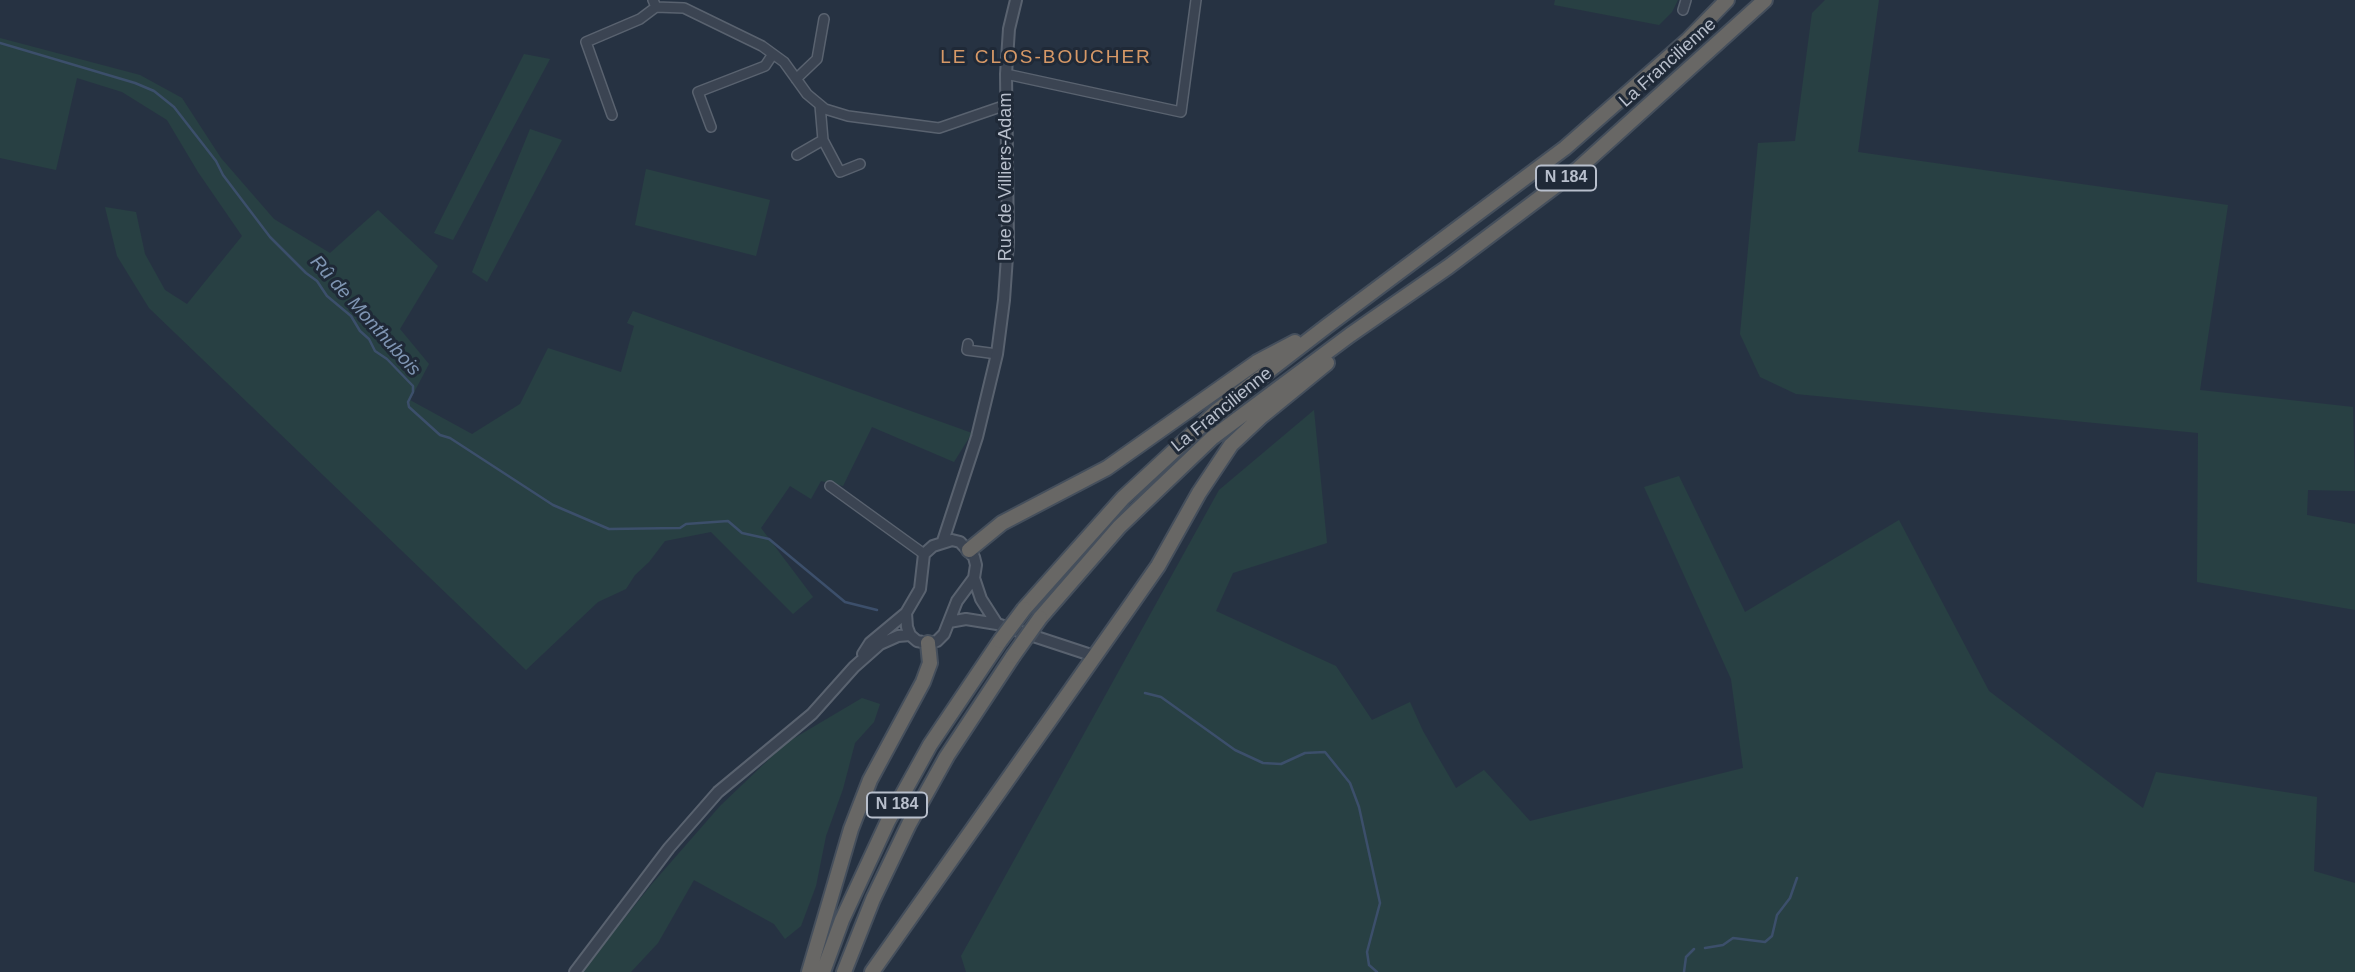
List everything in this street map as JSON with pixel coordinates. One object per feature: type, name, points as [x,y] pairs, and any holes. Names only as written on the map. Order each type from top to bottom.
[{"type":"highway","name":"La Francilienne","points":[[823,972],[847,909],[888,821],[930,745],[1000,640],[1024,609],[1123,498],[1218,410],[1564,148],[1688,40],[1727,0]]},
{"type":"highway","name":"La Francilienne","points":[[844,972],[873,899],[909,824],[947,756],[1041,618],[1119,527],[1212,438],[1578,169],[1766,0]]},
{"type":"highway","points":[[965,546],[1002,523],[1107,468],[1257,362],[1327,326]]},
{"type":"highway","points":[[872,972],[1158,566],[1199,493],[1231,445],[1262,416],[1328,363],[1350,335]]},
{"type":"highway","points":[[809,972],[851,829],[870,780],[923,682],[930,663],[928,643]]},
{"type":"street","name":"Rue de Villiers-Adam","points":[[943,541],[977,437],[997,354],[1008,242],[1006,74],[1009,29],[1016,0]]},
{"type":"street","points":[[1006,74],[1181,112],[1195,0]]},
{"type":"street","points":[[1683,10],[1686,0]]},
{"type":"street","points":[[611,115],[586,42],[640,19],[654,3],[684,8],[762,46],[784,62],[807,94],[820,105],[848,116],[939,128],[1006,106]]},
{"type":"street","points":[[796,79],[817,59],[824,19]]},
{"type":"street","points":[[711,127],[698,92],[765,66],[773,54]]},
{"type":"street","points":[[820,105],[823,141],[840,172],[860,164]]},
{"type":"street","points":[[797,155],[823,141]]},
{"type":"street","points":[[968,344],[967,350],[997,354]]},
{"type":"street","points":[[830,486],[924,554]]},
{"type":"street","points":[[952,520],[976,565],[974,578],[981,599],[997,624]]},
{"type":"street","points":[[855,667],[870,643],[906,613],[920,589],[924,554],[943,541],[965,546]]},
{"type":"street","points":[[906,613],[906,628],[910,635],[917,641],[928,643],[937,640],[944,634],[957,601],[974,578]]},
{"type":"street","points":[[949,622],[966,620],[997,624],[1094,656]]},
{"type":"street","points":[[575,972],[663,857],[718,792],[812,714],[880,644],[898,636],[910,635]]},
{"type":"green space","points":[[1555,0],[1678,0],[1672,12],[1659,25],[1554,5]]},
{"type":"green space","points":[[1825,0],[1879,0],[1858,152],[2228,205],[2200,390],[2353,407],[2355,491],[2308,490],[2307,515],[2355,524],[2355,610],[2197,582],[2198,433],[1796,394],[1760,377],[1740,334],[1758,143],[1795,141],[1812,13]]},
{"type":"green space","points":[[0,38],[140,75],[182,98],[221,158],[274,219],[330,253],[378,210],[438,266],[400,329],[429,364],[410,400],[472,434],[520,404],[548,348],[621,372],[634,326],[627,323],[633,311],[972,433],[954,462],[872,427],[843,486],[821,481],[811,499],[790,486],[761,528],[813,597],[793,614],[711,532],[665,541],[626,589],[598,602],[526,670],[149,308],[117,256],[105,207],[136,212],[145,254],[165,290],[187,304],[242,236],[198,172],[167,120],[122,92],[77,78],[56,170],[0,158]]},
{"type":"green space","points":[[524,54],[550,59],[453,240],[434,233]]},
{"type":"green space","points":[[530,129],[562,140],[487,282],[472,272]]},
{"type":"green space","points":[[646,169],[770,200],[756,256],[635,225]]},
{"type":"green space","points":[[1314,410],[1327,543],[1233,573],[1216,611],[1336,666],[1372,720],[1410,702],[1423,731],[1456,788],[1484,770],[1530,821],[1743,768],[1731,679],[1644,487],[1679,476],[1745,612],[1899,520],[1989,691],[2143,808],[2156,772],[2317,797],[2314,871],[2355,883],[2355,972],[966,972],[961,956],[1219,490]]},
{"type":"green space","points":[[862,698],[880,704],[874,722],[855,743],[843,789],[826,836],[816,886],[801,926],[785,939],[774,924],[694,880],[658,943],[631,972],[582,972],[651,885],[720,806],[786,743]]},
{"type":"waterway","name":"Rû de Monthubois","points":[[0,43],[135,83],[154,91],[174,107],[270,237],[317,281],[327,296],[351,316],[375,351],[387,359],[413,386],[409,407],[440,435],[450,438],[553,505],[609,529],[680,528],[686,524],[728,521],[742,533],[769,539],[845,602],[877,610]]},
{"type":"waterway","name":"Rû de Monthubois","points":[[1145,693],[1161,697],[1235,750],[1263,763],[1281,764],[1305,753],[1325,752],[1350,783],[1359,807],[1380,903],[1367,952],[1369,965],[1377,972]]},
{"type":"waterway","points":[[1705,948],[1723,945],[1733,938],[1765,942],[1772,936],[1777,915],[1790,898],[1797,878]]},
{"type":"waterway","points":[[1684,972],[1686,957],[1694,949]]},
{"type":"district","name":"LE CLOS-BOUCHER","points":[[1046,58]]}]
